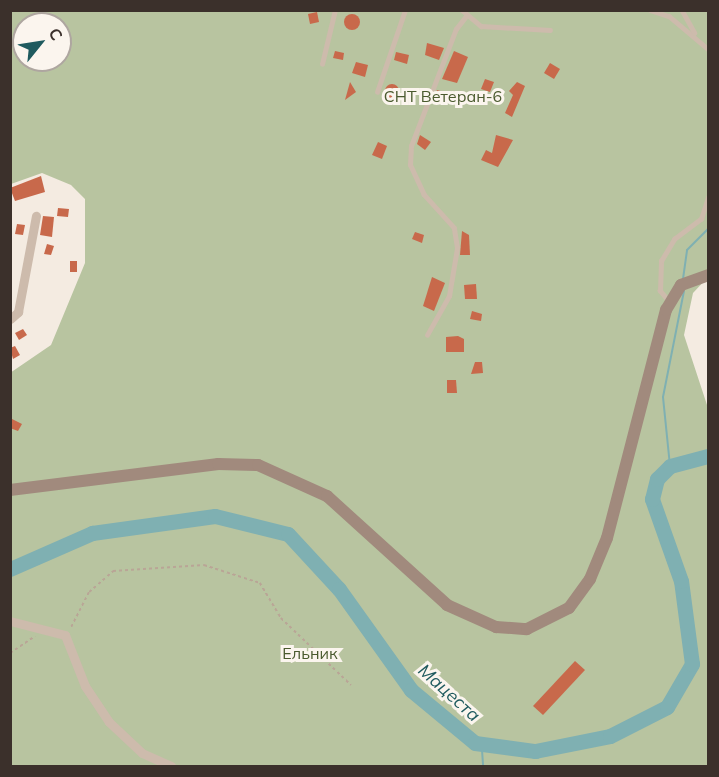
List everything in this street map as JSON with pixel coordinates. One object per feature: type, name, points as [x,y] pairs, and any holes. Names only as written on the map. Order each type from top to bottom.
[{"type":"street","points":[[10,319],[18,312],[36,216]]},
{"type":"street","points":[[10,490],[218,464],[258,465],[327,496],[447,605],[496,627],[527,629],[569,608],[590,579],[607,538],[670,303],[677,290],[705,276]]},
{"type":"street","points":[[10,621],[52,629],[65,635],[86,686],[109,722],[142,753],[171,766]]},
{"type":"lane","points":[[322,64],[335,10]]},
{"type":"lane","points":[[377,92],[405,10]]},
{"type":"lane","points":[[462,10],[466,16],[482,26],[550,30]]},
{"type":"lane","points":[[650,10],[696,35]]},
{"type":"lane","points":[[682,10],[696,35],[708,49]]},
{"type":"lane","points":[[427,335],[449,296],[457,248],[454,228],[424,195],[415,175],[411,146],[456,29],[466,16]]},
{"type":"lane","points":[[670,303],[660,291],[661,261],[674,239],[701,219],[708,196]]},
{"type":"path","points":[[65,635],[89,592],[113,571],[204,565],[260,583],[281,618],[351,685]]},
{"type":"path","points":[[10,653],[52,629]]},
{"type":"green space","points":[[11,11],[708,11],[708,277],[693,293],[684,335],[708,408],[708,766],[11,766],[10,373],[51,345],[85,263],[85,199],[71,185],[42,173],[11,184]]},
{"type":"building","points":[[317,12],[319,22],[310,24],[308,14]]},
{"type":"building","points":[[352,14],[358,16],[360,22],[358,28],[352,30],[346,28],[344,22],[346,16]]},
{"type":"building","points":[[427,43],[444,48],[439,60],[425,55]]},
{"type":"building","points":[[335,51],[344,53],[343,60],[333,58]]},
{"type":"building","points":[[454,51],[468,57],[457,83],[442,79]]},
{"type":"building","points":[[396,52],[409,55],[407,64],[394,60]]},
{"type":"building","points":[[356,62],[368,65],[365,77],[352,73]]},
{"type":"building","points":[[550,63],[560,69],[554,79],[544,73]]},
{"type":"building","points":[[485,79],[494,82],[490,92],[481,89]]},
{"type":"building","points":[[350,82],[356,92],[345,100]]},
{"type":"building","points":[[517,82],[525,86],[512,117],[505,113],[513,95],[509,91]]},
{"type":"building","points":[[392,84],[397,86],[399,91],[397,96],[392,98],[387,96],[385,91],[387,86]]},
{"type":"building","points":[[437,90],[447,93],[444,103],[433,101]]},
{"type":"building","points":[[420,135],[431,142],[425,150],[417,144]]},
{"type":"building","points":[[496,135],[513,140],[498,167],[481,160],[486,150],[492,153]]},
{"type":"building","points":[[378,142],[387,146],[382,159],[372,155]]},
{"type":"building","points":[[41,176],[45,192],[15,201],[10,188]]},
{"type":"building","points":[[58,208],[69,209],[68,217],[57,216]]},
{"type":"building","points":[[43,216],[54,217],[52,237],[40,235]]},
{"type":"building","points":[[17,224],[25,225],[23,235],[15,234]]},
{"type":"building","points":[[462,231],[469,235],[470,255],[460,255]]},
{"type":"building","points":[[415,232],[424,235],[422,243],[412,239]]},
{"type":"building","points":[[47,244],[54,246],[51,255],[44,254]]},
{"type":"building","points":[[70,261],[77,261],[77,272],[70,272]]},
{"type":"building","points":[[432,277],[445,283],[434,311],[423,306]]},
{"type":"building","points":[[476,284],[477,299],[465,299],[464,285]]},
{"type":"building","points":[[472,311],[482,314],[481,321],[470,319]]},
{"type":"building","points":[[23,329],[27,335],[19,340],[15,333]]},
{"type":"building","points":[[458,336],[464,339],[464,352],[446,352],[446,337]]},
{"type":"building","points":[[15,346],[20,355],[13,359],[10,348]]},
{"type":"building","points":[[475,362],[482,362],[483,373],[471,374]]},
{"type":"building","points":[[447,380],[456,380],[457,393],[447,393]]},
{"type":"building","points":[[10,418],[22,424],[18,431],[10,428]]},
{"type":"building","points":[[575,661],[585,670],[543,715],[533,706]]},
{"type":"waterway","points":[[683,279],[687,250],[708,229]]},
{"type":"waterway","points":[[670,466],[663,397],[684,291]]},
{"type":"waterway","name":"Мацеста","points":[[10,569],[92,533],[215,516],[288,534],[339,589],[411,690],[475,743],[535,751],[610,736],[667,707],[692,664],[681,581],[652,499],[657,479],[670,466],[708,456]]},
{"type":"waterway","points":[[475,743],[482,750],[483,766]]},
{"type":"park label","name":"СНТ Ветеран-6","points":[[443,96]]},
{"type":"park label","name":"Ельник","points":[[310,653]]}]
